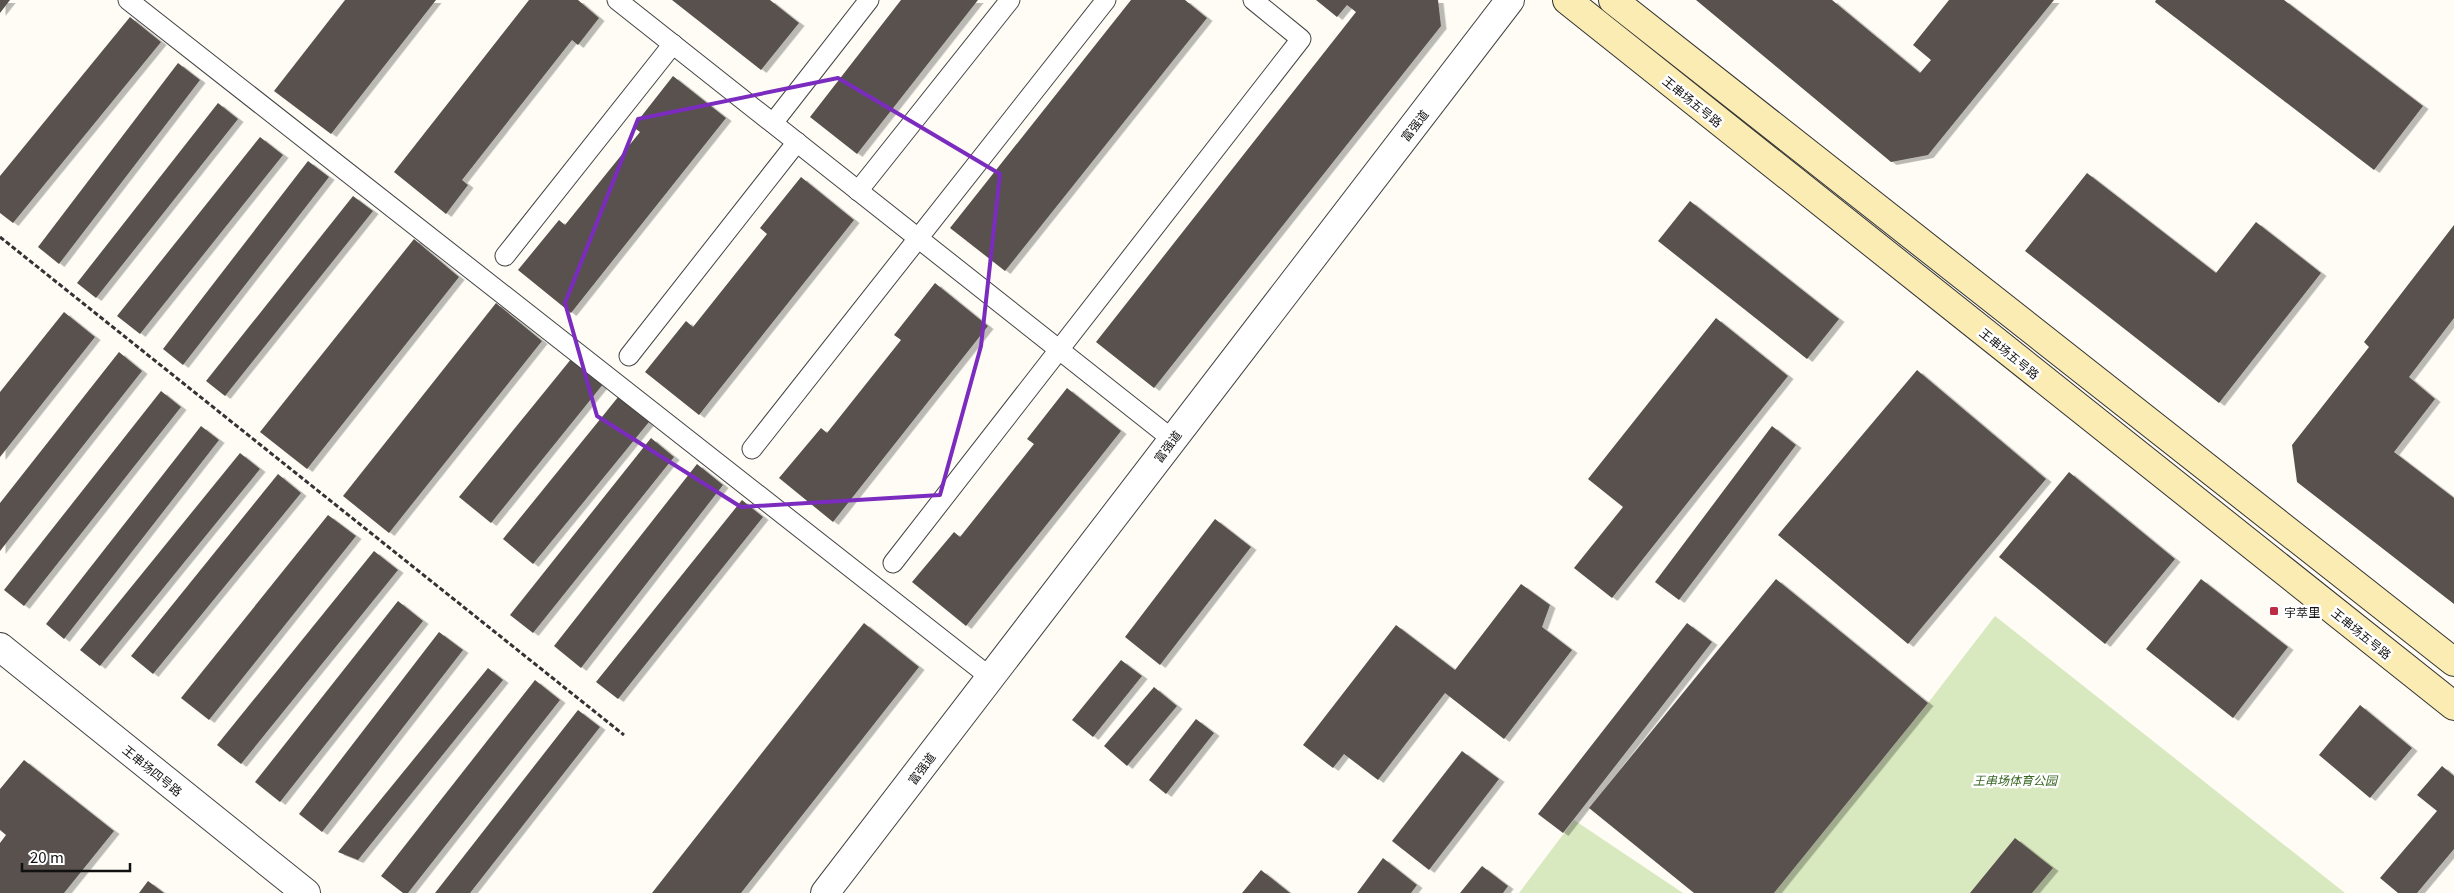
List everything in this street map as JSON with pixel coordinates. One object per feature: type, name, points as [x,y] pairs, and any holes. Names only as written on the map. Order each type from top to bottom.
[{"type":"street","name":"富强道","points":[[825,893],[1510,0]]},
{"type":"street","name":"王串场五号路","points":[[1567,0],[2454,706]]},
{"type":"street","points":[[1613,0],[2454,662]]},
{"type":"street","name":"王串场四号路","points":[[0,647],[306,893]]},
{"type":"lane","points":[[128,0],[990,677]]},
{"type":"lane","points":[[617,0],[1172,439]]},
{"type":"lane","points":[[773,123],[869,0]]},
{"type":"lane","points":[[858,190],[1010,0]]},
{"type":"lane","points":[[752,449],[1106,0]]},
{"type":"lane","points":[[893,563],[1301,39],[1253,0]]},
{"type":"lane","points":[[505,256],[673,44]]},
{"type":"lane","points":[[628,356],[797,142]]},
{"type":"path","points":[[0,237],[624,735]]},
{"type":"highlighted area","points":[[838,78],[1000,174],[981,346],[940,495],[741,507],[597,416],[565,303],[638,119]]},
{"type":"green space","name":"王串场体育公园","points":[[1995,616],[2345,893],[1774,893],[1928,703]]},
{"type":"green space","points":[[1574,820],[1683,893],[1519,893]]},
{"type":"building","points":[[0,0],[10,0],[0,13]]},
{"type":"building","points":[[345,0],[436,0],[331,134],[274,91]]},
{"type":"building","points":[[529,0],[578,0],[599,18],[578,45],[572,40],[462,180],[468,185],[446,214],[394,172]]},
{"type":"building","points":[[672,0],[770,0],[799,23],[761,70]]},
{"type":"building","points":[[901,0],[978,0],[857,154],[810,117]]},
{"type":"building","points":[[1131,0],[1185,0],[1207,18],[1005,271],[950,228]]},
{"type":"building","points":[[1316,0],[1438,0],[1441,26],[1154,388],[1096,342],[1356,12],[1347,5],[1337,17]]},
{"type":"building","points":[[1696,0],[1832,0],[1920,73],[1931,60],[1913,45],[1949,0],[2054,0],[1928,155],[1891,162]]},
{"type":"building","points":[[2156,0],[2284,0],[2423,106],[2374,170],[2155,2]]},
{"type":"building","points":[[130,17],[161,42],[13,223],[0,213],[0,176]]},
{"type":"building","points":[[178,63],[200,80],[59,264],[38,247]]},
{"type":"building","points":[[673,76],[726,118],[571,313],[518,270],[559,220],[565,225],[640,132],[633,127]]},
{"type":"building","points":[[218,103],[238,119],[96,298],[77,283]]},
{"type":"building","points":[[260,137],[283,155],[140,334],[117,316]]},
{"type":"building","points":[[308,161],[329,177],[183,365],[163,349]]},
{"type":"building","points":[[2087,173],[2216,273],[2256,222],[2321,273],[2219,403],[2025,251]]},
{"type":"building","points":[[801,177],[854,220],[699,415],[645,372],[686,321],[693,327],[767,234],[760,228]]},
{"type":"building","points":[[353,196],[373,211],[225,396],[206,381]]},
{"type":"building","points":[[1690,201],[1839,319],[1807,359],[1658,241]]},
{"type":"building","points":[[2454,225],[2454,318],[2409,377],[2435,399],[2394,452],[2454,498],[2454,604],[2297,482],[2292,445],[2369,347],[2364,342]]},
{"type":"building","points":[[414,239],[459,277],[307,469],[260,432]]},
{"type":"building","points":[[935,283],[988,326],[833,522],[779,478],[821,428],[827,433],[901,340],[894,335]]},
{"type":"building","points":[[496,303],[542,341],[389,533],[343,496]]},
{"type":"building","points":[[64,312],[95,337],[0,457],[0,392]]},
{"type":"building","points":[[1716,318],[1788,376],[1612,598],[1574,568],[1623,507],[1588,479]]},
{"type":"building","points":[[119,352],[142,371],[0,551],[0,503]]},
{"type":"building","points":[[576,353],[608,378],[491,523],[459,497]]},
{"type":"building","points":[[1917,370],[2046,479],[1908,644],[1778,535]]},
{"type":"building","points":[[1067,388],[1121,431],[966,626],[912,582],[954,532],[960,537],[1034,444],[1027,439]]},
{"type":"building","points":[[161,391],[181,407],[24,606],[4,590]]},
{"type":"building","points":[[623,391],[653,417],[533,564],[503,539]]},
{"type":"building","points":[[201,426],[219,440],[64,639],[46,624]]},
{"type":"building","points":[[1772,426],[1796,445],[1679,600],[1655,582]]},
{"type":"building","points":[[651,438],[674,457],[533,633],[510,615]]},
{"type":"building","points":[[240,453],[260,469],[100,666],[80,650]]},
{"type":"building","points":[[697,464],[723,485],[581,668],[554,646]]},
{"type":"building","points":[[2069,472],[2175,559],[2105,644],[1999,557]]},
{"type":"building","points":[[278,474],[301,493],[153,674],[131,656]]},
{"type":"building","points":[[742,500],[763,517],[618,699],[596,682]]},
{"type":"building","points":[[328,515],[356,536],[209,720],[181,698]]},
{"type":"building","points":[[1215,519],[1251,547],[1160,665],[1125,637]]},
{"type":"building","points":[[374,551],[398,570],[241,764],[217,745]]},
{"type":"building","points":[[1776,579],[1928,703],[1774,893],[1694,893],[1589,808]]},
{"type":"building","points":[[2201,579],[2288,647],[2233,718],[2146,649]]},
{"type":"building","points":[[1521,584],[1550,605],[1542,627],[1572,650],[1504,739],[1445,693],[1378,780],[1344,754],[1333,768],[1303,745],[1396,625],[1455,670]]},
{"type":"building","points":[[398,601],[423,621],[280,802],[255,782]]},
{"type":"building","points":[[864,623],[919,667],[741,893],[652,893]]},
{"type":"building","points":[[1687,623],[1712,642],[1563,833],[1538,814]]},
{"type":"building","points":[[439,632],[463,650],[322,832],[299,814]]},
{"type":"building","points":[[1121,660],[1142,676],[1093,737],[1072,720]]},
{"type":"building","points":[[488,668],[503,680],[358,860],[338,852]]},
{"type":"building","points":[[535,680],[560,700],[408,893],[403,893],[381,876]]},
{"type":"building","points":[[1154,687],[1177,706],[1127,766],[1104,746]]},
{"type":"building","points":[[2360,705],[2412,748],[2370,798],[2319,755]]},
{"type":"building","points":[[578,710],[600,727],[470,893],[435,893]]},
{"type":"building","points":[[1196,719],[1214,733],[1166,794],[1149,780]]},
{"type":"building","points":[[1462,751],[1499,779],[1429,870],[1392,841]]},
{"type":"building","points":[[24,760],[114,831],[64,893],[0,893],[0,843],[6,835],[0,830],[0,789]]},
{"type":"building","points":[[2442,766],[2454,776],[2454,849],[2417,893],[2398,893],[2380,878],[2437,811],[2417,795]]},
{"type":"building","points":[[2015,838],[2053,868],[2032,893],[1970,893]]},
{"type":"building","points":[[1383,858],[1417,885],[1411,893],[1357,893]]},
{"type":"building","points":[[1482,866],[1508,886],[1503,893],[1460,893]]},
{"type":"building","points":[[1261,870],[1290,893],[1242,893]]},
{"type":"building","points":[[148,881],[164,893],[139,893]]},
{"type":"place","name":"宇萃里","points":[[2274,611]]}]
